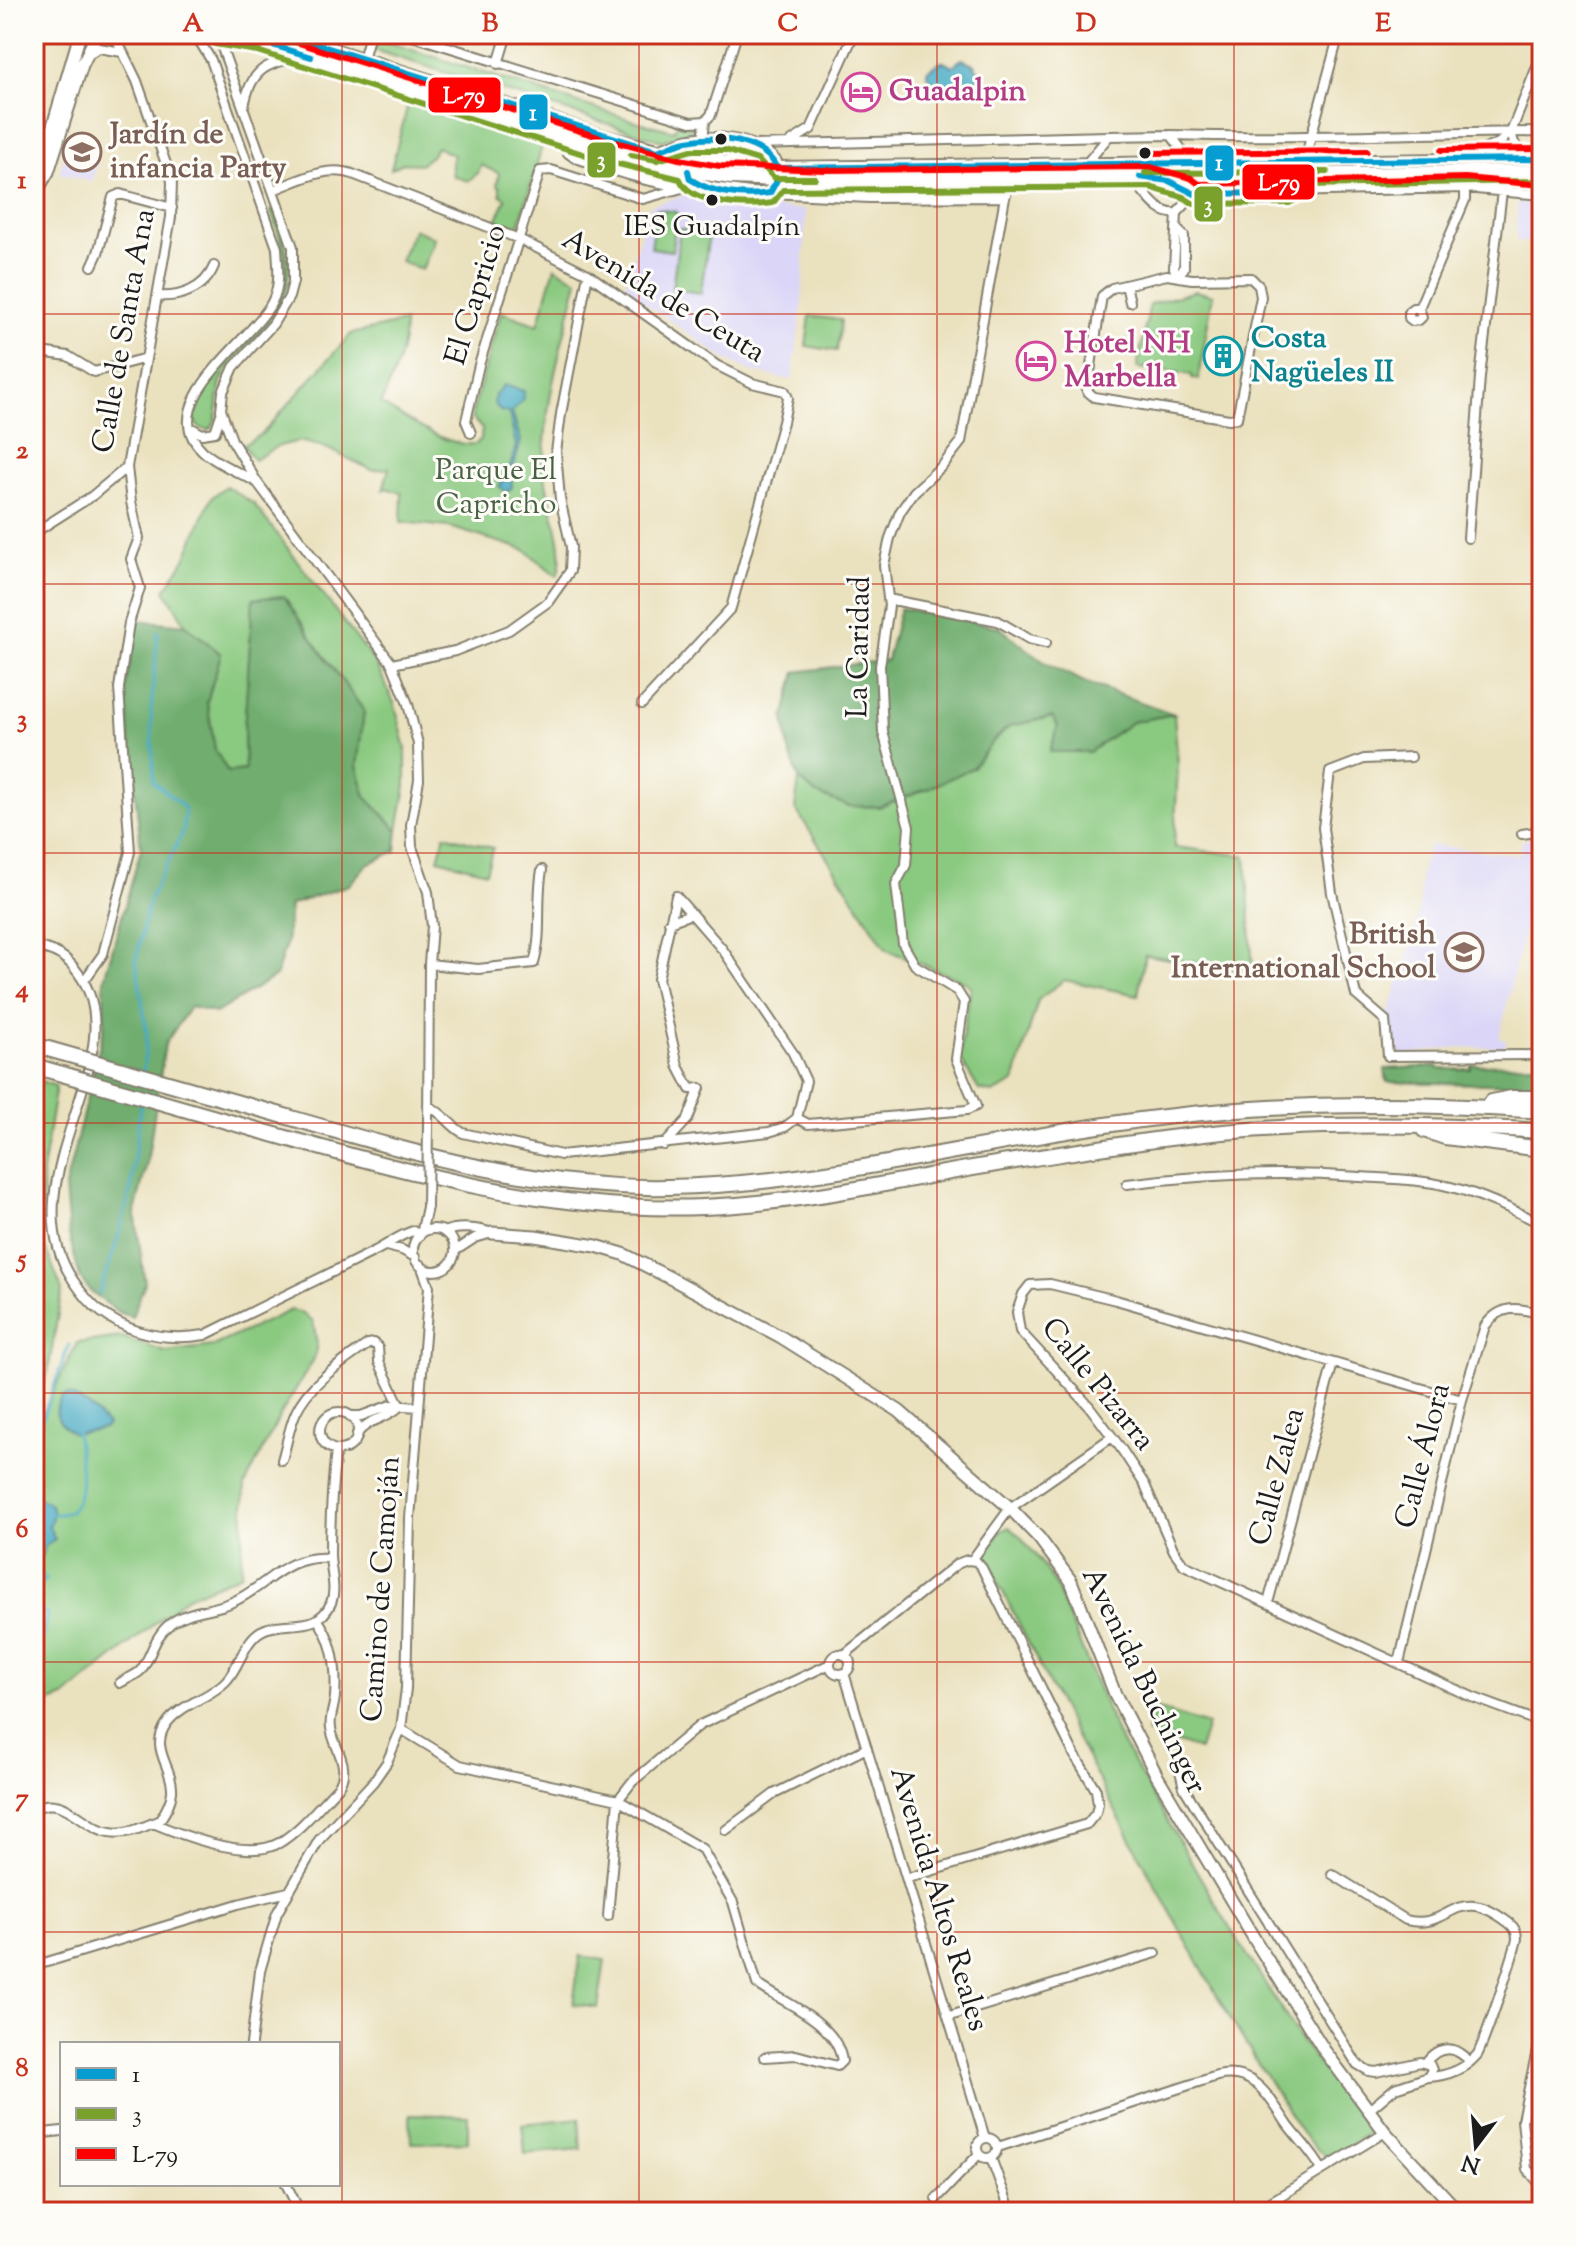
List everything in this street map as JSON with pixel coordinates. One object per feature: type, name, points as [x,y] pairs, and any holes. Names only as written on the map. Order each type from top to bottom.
[{"type":"highway","points":[[34,1045],[439,1159],[574,1183],[667,1187],[824,1174],[1165,1117],[1280,1107],[1358,1104],[1542,1111]]},
{"type":"highway","points":[[34,1066],[410,1173],[485,1190],[572,1203],[704,1207],[796,1198],[1164,1139],[1277,1128],[1409,1125],[1542,1131]]},
{"type":"highway","points":[[1473,1106],[1512,1098],[1542,1098]]},
{"type":"highway","points":[[1409,1125],[1445,1137],[1542,1149]]},
{"type":"main road","points":[[217,34],[259,41],[688,174],[731,178],[1086,164],[1536,159]]},
{"type":"main road","points":[[284,34],[657,151],[703,188],[758,195],[770,193],[777,174],[771,157],[749,146],[725,140],[686,141],[657,151]]},
{"type":"main road","points":[[688,174],[693,149],[703,140]]},
{"type":"main road","points":[[777,174],[825,180],[870,180],[1542,171]]},
{"type":"main road","points":[[1150,177],[1188,188],[1195,194]]},
{"type":"street","points":[[34,195],[80,34]]},
{"type":"street","points":[[39,171],[97,34]]},
{"type":"street","name":"Calle de Santa Ana","points":[[34,533],[92,496],[127,467],[172,208],[172,181],[137,81],[114,34]]},
{"type":"street","points":[[179,34],[200,42],[211,60],[277,248],[279,280],[271,305],[202,383],[193,405],[190,427],[203,452],[257,482]]},
{"type":"street","points":[[190,427],[202,434],[215,432],[229,376],[273,324],[289,297],[293,282],[293,247],[217,34]]},
{"type":"street","points":[[363,59],[370,34]]},
{"type":"street","points":[[406,34],[691,122],[705,121]]},
{"type":"street","points":[[498,64],[507,34]]},
{"type":"street","points":[[703,140],[705,121],[711,115],[737,34]]},
{"type":"street","points":[[787,143],[811,129],[854,34]]},
{"type":"street","points":[[1289,193],[1304,162],[1339,34]]},
{"type":"street","points":[[85,58],[99,48],[122,52]]},
{"type":"street","points":[[1458,160],[1499,143],[1511,132],[1542,54]]},
{"type":"street","points":[[244,108],[253,78],[267,65],[285,59],[311,57]]},
{"type":"street","points":[[811,129],[816,137],[827,143]]},
{"type":"street","points":[[1511,132],[1514,143],[1536,159]]},
{"type":"street","points":[[749,146],[1109,136],[1205,138],[1542,132]]},
{"type":"street","points":[[1171,135],[1185,154],[1197,163]]},
{"type":"street","points":[[1086,164],[1109,136]]},
{"type":"street","name":"Avenida de Ceuta","points":[[273,190],[331,170],[343,170],[519,239],[588,274],[716,365],[752,383],[784,390],[788,395],[743,573],[731,608],[642,704]]},
{"type":"street","name":"El Capricio","points":[[471,433],[466,421],[479,365],[540,171],[551,170],[643,199],[688,174]]},
{"type":"street","points":[[1082,177],[1095,184],[1139,187],[1160,210],[1171,214],[1177,213],[1195,194],[1465,188],[1542,195]]},
{"type":"street","name":"La Caridad","points":[[797,1118],[808,1124],[967,1110],[976,1106],[956,1059],[964,1002],[957,991],[915,965],[903,944],[896,884],[906,865],[909,827],[883,732],[880,666],[888,599],[884,565],[890,538],[900,512],[914,492],[943,465],[961,442],[1005,197],[1011,179]]},
{"type":"street","points":[[818,194],[825,180]]},
{"type":"street","points":[[869,198],[870,180]]},
{"type":"street","points":[[1419,308],[1465,200],[1465,188]]},
{"type":"street","points":[[1468,538],[1480,377],[1502,191]]},
{"type":"street","points":[[770,193],[869,198],[1005,197]]},
{"type":"street","points":[[92,266],[113,197],[120,194],[172,208]]},
{"type":"street","points":[[1177,213],[1174,268],[1178,276]]},
{"type":"street","points":[[157,296],[185,293],[210,276],[214,266]]},
{"type":"street","points":[[392,664],[455,651],[509,630],[548,602],[565,582],[572,560],[560,499],[557,444],[588,274]]},
{"type":"street","points":[[1167,275],[1178,276],[1192,279],[1251,278],[1256,282],[1261,297],[1249,345],[1240,412],[1234,419],[1089,395],[1087,391],[1102,296],[1112,288],[1167,275]]},
{"type":"street","points":[[1126,285],[1130,302]]},
{"type":"street","points":[[34,351],[68,356],[94,372],[146,358]]},
{"type":"street","points":[[221,410],[232,440],[257,482],[392,664],[408,704],[418,744],[419,780],[411,836],[428,892],[432,926],[427,1207],[421,1234],[414,1247],[415,1257]]},
{"type":"street","points":[[84,981],[103,954],[130,852],[119,688],[129,623],[140,588],[131,559],[139,538],[127,467]]},
{"type":"street","points":[[888,599],[998,621],[1029,639],[1046,643]]},
{"type":"street","points":[[1411,757],[1364,759],[1330,772],[1323,828],[1332,893],[1356,995],[1385,1020],[1388,1056],[1542,1055]]},
{"type":"street","points":[[1522,834],[1542,831]]},
{"type":"street","points":[[429,964],[478,969],[534,963],[540,946],[538,893],[542,870]]},
{"type":"street","points":[[428,1106],[463,1133],[547,1152],[576,1154],[664,1145],[769,1132],[785,1127],[797,1118],[806,1081],[793,1053],[723,950],[676,896],[658,979],[678,1066],[690,1089],[700,1088],[688,1119],[664,1145]]},
{"type":"street","points":[[669,922],[691,914]]},
{"type":"street","points":[[34,947],[46,948],[69,961],[84,981],[92,1005],[93,1040],[82,1096],[58,1167],[54,1234],[67,1271],[98,1310],[131,1330],[149,1335],[188,1338],[205,1335],[386,1246],[390,1240],[413,1231],[421,1234],[431,1229],[442,1231]]},
{"type":"street","points":[[1127,1184],[1188,1177],[1288,1172],[1409,1180],[1465,1191],[1542,1224]]},
{"type":"street","points":[[386,1246],[415,1257],[430,1270],[440,1270],[449,1265],[455,1251],[452,1238],[442,1231],[427,1207]]},
{"type":"street","name":"Avenida Buchinger","points":[[442,1231],[484,1230],[535,1236],[596,1246],[623,1254],[781,1337],[899,1411],[1010,1508],[1039,1538],[1071,1581],[1115,1694],[1157,1776],[1316,2037],[1385,2132],[1459,2212]]},
{"type":"street","name":"Avenida Buchinger","points":[[455,1251],[475,1238],[492,1233]]},
{"type":"street","name":"Camino de Camoján","points":[[251,2042],[266,1944],[277,1913],[319,1840],[373,1782],[387,1762],[401,1729],[406,1688],[410,1518],[429,1287],[421,1265]]},
{"type":"street","name":"Camino de Camoján","points":[[429,1287],[440,1270]]},
{"type":"street","name":"Calle Pizarra","points":[[1462,1400],[1116,1300],[1050,1284],[1030,1285],[1023,1294],[1017,1312],[1020,1331],[1089,1406],[1145,1485],[1174,1551],[1184,1565],[1472,1697],[1542,1723]]},
{"type":"street","name":"Calle Álora","points":[[1399,1663],[1462,1400],[1481,1337],[1493,1316],[1506,1308],[1542,1314]]},
{"type":"street","points":[[282,1460],[295,1413],[304,1398],[337,1367],[368,1344],[375,1343],[378,1347],[379,1362],[400,1406]]},
{"type":"street","name":"Calle Zalea","points":[[1268,1603],[1333,1363]]},
{"type":"street","points":[[400,1406],[393,1414],[364,1426],[349,1447],[328,1448],[321,1439],[321,1424],[333,1413],[361,1416],[391,1405],[418,1407]]},
{"type":"street","points":[[349,1415],[356,1424],[357,1434]]},
{"type":"street","points":[[608,1916],[618,1800],[632,1782],[700,1725],[830,1664],[836,1655],[844,1655],[957,1564],[972,1560],[1010,1508],[1112,1437]]},
{"type":"street","points":[[34,1809],[51,1804],[61,1806],[105,1832],[121,1833],[160,1820],[172,1793],[171,1780],[159,1748],[161,1733],[168,1720],[224,1684],[255,1635],[265,1629],[307,1624],[327,1610],[333,1599],[330,1558],[336,1450]]},
{"type":"street","points":[[120,1683],[140,1672],[161,1634],[181,1617],[240,1599],[269,1575],[292,1564],[320,1557],[330,1558]]},
{"type":"street","points":[[908,1878],[1087,1824],[1096,1813],[1097,1796],[1080,1760],[1074,1754],[982,1568],[972,1560]]},
{"type":"street","points":[[153,1823],[183,1835],[237,1848],[272,1846],[290,1834],[338,1787],[344,1778],[344,1769],[330,1725],[335,1689],[332,1645],[328,1633],[317,1619]]},
{"type":"street","points":[[830,1664],[837,1674],[844,1673],[850,1664],[844,1655]]},
{"type":"street","name":"Avenida Altos Reales","points":[[844,1673],[985,2138]]},
{"type":"street","points":[[401,1729],[460,1765],[618,1800],[702,1849],[733,1902],[757,1984],[812,2016],[840,2048],[842,2061],[837,2066],[796,2055],[765,2057]]},
{"type":"street","points":[[726,1830],[774,1794],[867,1748]]},
{"type":"street","points":[[1178,1762],[1184,1788],[1357,2064],[1376,2072],[1426,2062],[1436,2051],[1445,2049],[1459,2051],[1470,2062]]},
{"type":"street","points":[[1332,1874],[1406,1920],[1438,1919],[1460,1905],[1468,1904],[1499,1916],[1516,1931],[1515,1950],[1477,2054],[1456,2072],[1395,2088],[1369,2110]]},
{"type":"street","points":[[34,1966],[238,1904],[288,1892]]},
{"type":"street","points":[[950,2016],[1156,1953]]},
{"type":"street","points":[[1542,2046],[1536,2055],[1537,2072],[1522,2120],[1527,2169],[1542,2186]]},
{"type":"street","points":[[1426,2062],[1432,2070],[1428,2077]]},
{"type":"street","points":[[998,2147],[1226,2074],[1248,2078],[1259,2084],[1322,2170]]},
{"type":"street","points":[[34,2134],[60,2131]]},
{"type":"street","points":[[1254,2212],[1385,2132]]},
{"type":"street","points":[[985,2138],[995,2141],[998,2147],[991,2158],[979,2154],[978,2144],[985,2138]]},
{"type":"street","points":[[936,2199],[979,2154]]},
{"type":"street","points":[[991,2158],[1011,2212]]},
{"type":"street","points":[[287,2186],[300,2212]]},
{"type":"shaded area","name":"Jardín de infancia Party","points":[[71,135],[92,140],[96,146],[98,159],[92,182],[59,173]]},
{"type":"shaded area","points":[[684,195],[716,203],[806,210],[802,307],[792,380],[753,372],[722,357],[624,288],[650,206]]},
{"type":"shaded area","points":[[1542,203],[1542,241],[1516,241],[1517,204]]},
{"type":"shaded area","name":"British International School","points":[[1542,835],[1542,852],[1499,1038],[1506,1040],[1505,1047],[1451,1048],[1395,1054],[1391,1049],[1388,1015],[1414,934],[1420,900],[1420,876],[1429,845],[1519,855],[1522,841]]},
{"type":"green space","points":[[378,39],[635,121],[674,131],[677,124],[696,126],[696,129],[662,141],[374,50]]},
{"type":"green space","points":[[409,100],[543,143],[518,230],[496,221],[506,199],[497,185],[499,173],[481,165],[478,173],[468,181],[453,176],[451,162],[454,155],[436,147],[421,164],[403,163],[391,169]]},
{"type":"green space","points":[[656,209],[677,212],[672,251],[651,248]]},
{"type":"green space","points":[[275,210],[288,264],[285,293],[267,323],[225,373],[220,385],[217,414],[209,430],[196,424],[195,412],[203,394],[233,353],[271,311],[284,283],[284,256],[271,211]]},
{"type":"green space","points":[[414,229],[435,238],[422,270],[400,261]]},
{"type":"green space","points":[[680,229],[709,233],[701,293],[672,289]]},
{"type":"green space","name":"Parque El Capricho","points":[[555,267],[578,280],[554,376],[546,425],[545,474],[560,553],[557,576],[525,550],[449,527],[401,522],[402,493],[386,488],[383,490],[389,468],[372,470],[324,447],[299,441],[276,447],[254,460],[243,445],[262,434],[351,334],[404,322],[400,354],[381,404],[440,437],[476,444],[481,439],[482,429],[472,414],[501,312],[538,325]]},
{"type":"green space","points":[[1195,291],[1213,295],[1198,379],[1192,378],[1192,375],[1137,368],[1150,304]]},
{"type":"green space","points":[[810,316],[841,320],[837,351],[806,346]]},
{"type":"green space","points":[[226,486],[254,504],[376,664],[395,705],[406,749],[406,786],[398,830],[366,797],[357,766],[364,711],[284,596],[253,599],[244,731],[245,770],[228,772],[215,750],[207,702],[221,654],[186,625],[165,590],[185,559],[211,498]]},
{"type":"green space","points":[[284,596],[364,711],[357,766],[366,797],[398,830],[396,851],[367,864],[349,885],[290,905],[286,944],[276,976],[216,1013],[190,1007],[165,1044],[147,1163],[135,1212],[145,1283],[132,1317],[120,1313],[91,1292],[80,1278],[69,1235],[65,1187],[104,1028],[104,979],[141,849],[125,692],[137,620],[186,625],[221,654],[207,702],[215,750],[228,772],[245,770],[244,731],[253,599]]},
{"type":"green space","points":[[900,608],[999,627],[1044,662],[1084,682],[1174,714],[1132,722],[1089,752],[1050,752],[1058,726],[1052,717],[1010,726],[972,768],[879,807],[848,806],[816,794],[799,779],[789,751],[784,718],[796,672],[887,660]]},
{"type":"green space","points":[[1174,714],[1178,765],[1174,847],[1246,856],[1253,972],[1145,955],[1138,995],[1064,980],[1038,1000],[1014,1082],[993,1093],[979,1090],[959,1057],[971,987],[964,981],[887,950],[795,808],[799,779],[816,794],[879,807],[972,768],[1010,726],[1052,717],[1058,726],[1050,751],[1089,752],[1132,722]]},
{"type":"green space","points":[[445,835],[493,848],[486,872],[438,859]]},
{"type":"green space","points":[[1542,1064],[1542,1085],[1387,1082],[1385,1069],[1438,1066],[1439,1069],[1471,1069],[1471,1065]]},
{"type":"green space","points":[[34,1079],[56,1086],[42,1172],[43,1241],[62,1290],[48,1372],[34,1409]]},
{"type":"green space","points":[[291,1310],[303,1313],[313,1321],[317,1344],[314,1359],[279,1417],[245,1485],[241,1574],[187,1597],[64,1697],[34,1708],[34,1431],[77,1343],[122,1337],[165,1352],[213,1346]]},
{"type":"green space","points":[[1009,1527],[1039,1559],[1056,1586],[1117,1734],[1224,1918],[1304,2045],[1371,2131],[1330,2158],[1315,2147],[1298,2127],[1230,2018],[1131,1841],[1044,1674],[988,1561],[986,1552],[1001,1531]]},
{"type":"green space","points":[[1154,1708],[1207,1725],[1199,1750],[1147,1733]]},
{"type":"green space","points":[[580,1956],[605,1960],[598,2008],[573,2004]]},
{"type":"green space","points":[[410,2114],[468,2116],[468,2142],[411,2143]]},
{"type":"green space","points":[[579,2118],[581,2149],[525,2154],[522,2124]]},
{"type":"water","points":[[962,59],[976,65],[975,68],[980,71],[976,84],[932,84],[927,71],[939,62],[952,66]]},
{"type":"water","points":[[504,385],[524,391],[523,400],[512,412],[521,441],[511,476],[512,487],[507,492],[499,486],[508,475],[516,445],[509,413],[500,411],[494,403],[495,395]]},
{"type":"water","points":[[70,1395],[88,1405],[107,1425],[106,1428],[74,1434],[64,1426],[58,1417],[57,1407],[63,1396]]},
{"type":"water","points":[[34,1498],[51,1505],[53,1514],[49,1527],[55,1539],[45,1546],[34,1574]]},
{"type":"waterway","points":[[143,1072],[147,1035],[136,959],[150,898],[183,832],[185,808],[154,782],[151,711],[158,632]]},
{"type":"waterway","points":[[99,1294],[131,1188],[141,1100]]},
{"type":"waterway","points":[[34,1441],[69,1345]]},
{"type":"waterway","points":[[49,1514],[68,1512],[78,1497],[81,1474],[76,1431]]},
{"type":"waterway","points":[[34,1566],[46,1579],[34,1589]]},
{"type":"waterway","points":[[34,1597],[40,1610],[47,1614],[42,1640]]},
{"type":"transit line","name":"1","points":[[217,34],[259,41],[311,57]]},
{"type":"transit line","name":"L-79","points":[[270,34],[608,140],[679,159],[720,166],[825,170],[1150,167],[1191,178],[1199,184],[1465,178],[1542,185]]},
{"type":"transit line","name":"1","points":[[284,34],[657,151],[699,139],[738,141],[761,151],[777,168]]},
{"type":"transit line","name":"3","points":[[215,44],[257,51],[602,160],[680,179],[695,194],[736,204],[773,203],[783,190],[1149,187],[1183,197],[1194,204],[1289,203],[1297,199],[1304,185],[1542,181]]},
{"type":"transit line","name":"L-79","points":[[1441,150],[1542,149]]},
{"type":"transit line","name":"3","points":[[631,155],[657,160],[692,150],[725,150],[758,160],[774,178],[815,178]]},
{"type":"transit line","name":"L-79","points":[[1145,153],[1367,151]]},
{"type":"transit line","name":"1","points":[[777,168],[1542,159]]},
{"type":"transit line","name":"1","points":[[688,171],[690,179],[699,184],[739,194],[770,193],[777,180]]},
{"type":"transit line","name":"3","points":[[1145,173],[1327,172]]},
{"type":"transit line","name":"1","points":[[1140,177],[1169,181],[1195,194],[1289,193]]},
{"type":"place","name":"Guadalpin","points":[[861,92]]},
{"type":"place","name":"Jardín de infancia Party","points":[[82,152]]},
{"type":"place","name":"IES Guadalpín","points":[[712,200]]},
{"type":"place","name":"Costa Nagüeles II","points":[[1223,356]]},
{"type":"place","name":"Hotel NH Marbella","points":[[1036,361]]},
{"type":"place","name":"British International School","points":[[1464,952]]}]
